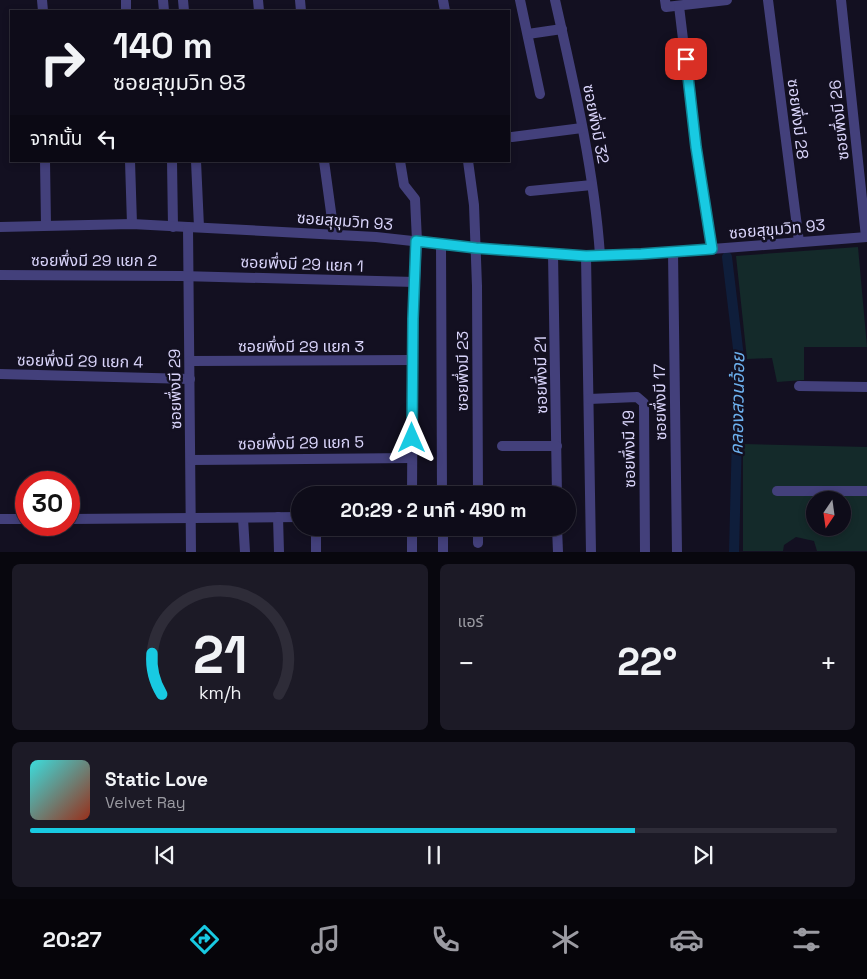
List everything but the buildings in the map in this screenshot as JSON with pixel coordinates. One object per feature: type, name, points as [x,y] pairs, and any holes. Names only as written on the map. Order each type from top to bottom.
[{"type":"street","points":[[520,0],[540,94]]},
{"type":"street","name":"ซอยพึ่งมี 32","points":[[555,0],[582,128],[598,221],[600,256]]},
{"type":"street","points":[[665,0],[666,7],[727,0]]},
{"type":"street","name":"ซอยพึ่งมี 28","points":[[768,0],[799,242]]},
{"type":"street","name":"ซอยพึ่งมี 26","points":[[841,0],[866,237]]},
{"type":"street","points":[[679,6],[696,147],[712,249]]},
{"type":"street","points":[[528,34],[562,29]]},
{"type":"street","points":[[512,137],[582,128]]},
{"type":"street","points":[[45,162],[46,225]]},
{"type":"street","points":[[130,162],[132,224]]},
{"type":"street","points":[[172,162],[173,227]]},
{"type":"street","name":"ซอยพึ่งมี 29","points":[[192,552],[189,276],[194,227],[196,162]]},
{"type":"street","points":[[324,162],[334,234]]},
{"type":"street","points":[[400,162],[404,185],[415,199],[412,486]]},
{"type":"street","name":"ซอยพึ่งมี 23","points":[[468,162],[474,205],[476,248],[478,486]]},
{"type":"street","points":[[530,191],[592,185]]},
{"type":"street","name":"ซอยสุขุมวิท 93","points":[[0,227],[132,224],[194,227],[334,234],[476,248],[586,256],[673,252],[866,237]]},
{"type":"street","points":[[441,244],[442,486]]},
{"type":"street","name":"ซอยพึ่งมี 17","points":[[673,252],[677,552]]},
{"type":"street","name":"ซอยพึ่งมี 21","points":[[553,254],[557,486]]},
{"type":"street","points":[[586,256],[590,552]]},
{"type":"street","name":"ซอยพึ่งมี 29 แยก 2","points":[[0,275],[189,276]]},
{"type":"street","name":"ซอยพึ่งมี 29 แยก 1","points":[[189,276],[415,282]]},
{"type":"street","name":"ซอยพึ่งมี 29 แยก 3","points":[[190,361],[412,360]]},
{"type":"street","name":"ซอยพึ่งมี 29 แยก 4","points":[[0,374],[190,379]]},
{"type":"street","points":[[799,386],[867,387]]},
{"type":"street","name":"ซอยพึ่งมี 19","points":[[589,399],[638,398],[644,402],[645,552]]},
{"type":"street","points":[[502,446],[557,446]]},
{"type":"street","name":"ซอยพึ่งมี 29 แยก 5","points":[[191,460],[412,458]]},
{"type":"street","points":[[778,491],[867,491]]},
{"type":"street","points":[[278,517],[279,552]]},
{"type":"street","points":[[80,518],[291,517]]},
{"type":"street","points":[[242,518],[245,552]]},
{"type":"street","points":[[0,519],[15,519]]},
{"type":"street","points":[[316,536],[316,552]]},
{"type":"street","points":[[412,536],[412,552]]},
{"type":"street","points":[[443,536],[443,552]]},
{"type":"street","points":[[478,536],[478,543]]},
{"type":"street","points":[[557,536],[558,552]]},
{"type":"green space","points":[[858,247],[867,347],[804,347],[804,380],[777,382],[772,358],[747,359],[736,256]]},
{"type":"green space","points":[[743,444],[867,447],[867,551],[817,551],[814,541],[796,537],[784,545],[783,551],[743,551]]},
{"type":"waterway","name":"คลองสวนอ้อย","points":[[727,257],[739,357],[734,552]]},
{"type":"route","points":[[412,438],[416,241],[476,248],[586,256],[712,249],[696,147],[686,59]]}]
